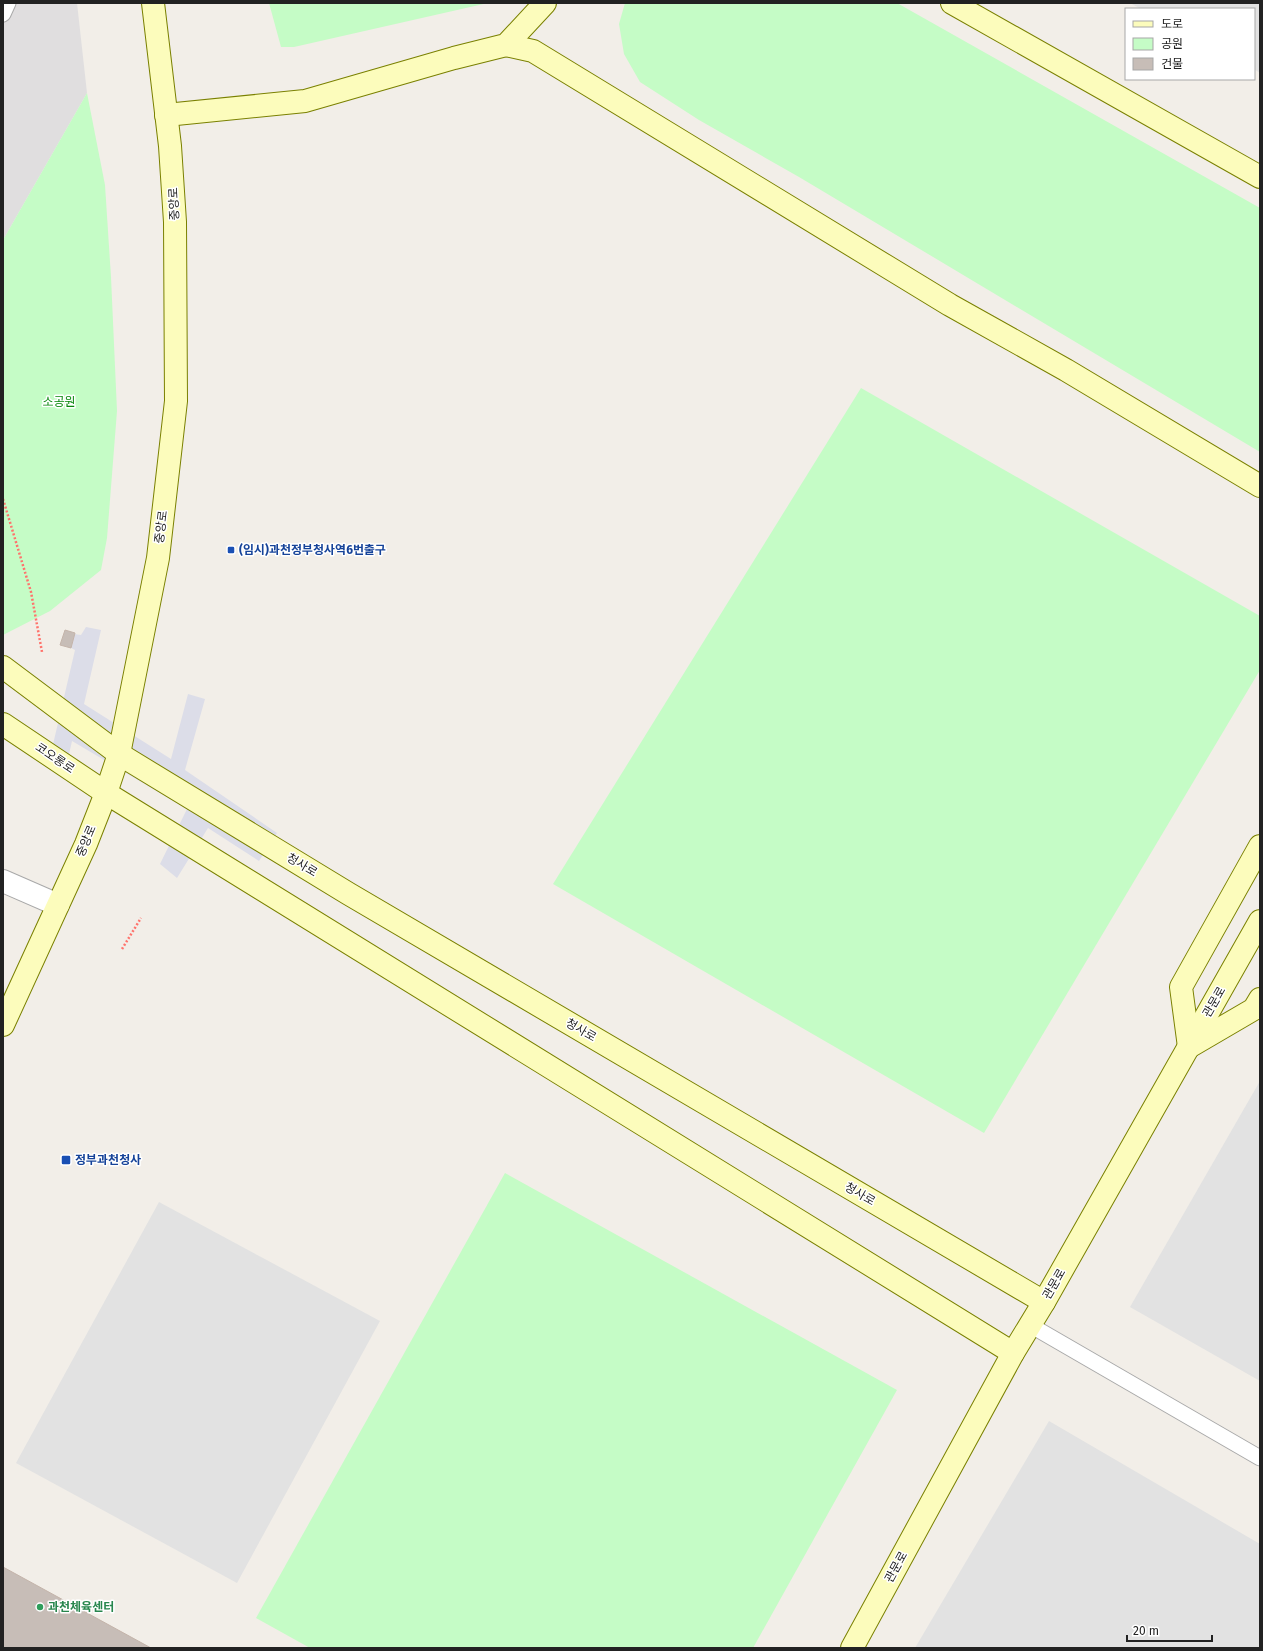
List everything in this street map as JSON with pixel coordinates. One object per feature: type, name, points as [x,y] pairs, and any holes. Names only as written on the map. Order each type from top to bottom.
[{"type":"street","name":"중앙로","points":[[3,1025],[86,844],[120,754],[158,558],[176,401],[175,222],[170,146],[152,3]]},
{"type":"street","points":[[506,45],[546,3]]},
{"type":"street","points":[[952,3],[1260,177]]},
{"type":"street","points":[[166,115],[305,101],[454,58],[506,45],[533,51],[950,305],[1066,370],[1260,486]]},
{"type":"street","name":"청사로","points":[[3,667],[120,754],[356,898],[1044,1302]]},
{"type":"street","name":"코오롱로","points":[[3,724],[106,793]]},
{"type":"street","points":[[106,793],[1013,1353]]},
{"type":"street","points":[[1260,846],[1181,987],[1189,1047],[1254,1009],[1260,999]]},
{"type":"street","points":[[3,882],[58,905]]},
{"type":"street","name":"관문로","points":[[852,1648],[1013,1353],[1044,1302],[1260,921]]},
{"type":"lane","points":[[3,14],[8,3]]},
{"type":"lane","points":[[1030,1325],[1260,1458]]},
{"type":"path","points":[[3,499],[31,592],[42,652]]},
{"type":"path","points":[[122,949],[141,918]]},
{"type":"shaded area","points":[[3,3],[77,3],[87,93],[3,240]]},
{"type":"shaded area","points":[[1130,3],[1260,3],[1260,73],[1255,70],[1255,8],[1139,8]]},
{"type":"shaded area","points":[[86,627],[101,630],[84,704],[171,759],[188,694],[205,699],[185,770],[277,833],[259,861],[208,828],[177,878],[160,864],[187,809],[72,741],[65,772],[48,766],[75,650],[71,648],[74,634],[81,635]]},
{"type":"shaded area","points":[[1260,1081],[1260,1381],[1130,1307]]},
{"type":"shaded area","points":[[159,1202],[380,1321],[237,1583],[16,1463]]},
{"type":"shaded area","points":[[1049,1421],[1260,1544],[1260,1648],[915,1648]]},
{"type":"green space","points":[[269,3],[488,3],[294,47],[281,47]]},
{"type":"green space","points":[[625,3],[897,3],[1260,208],[1260,452],[799,177],[699,120],[640,82],[624,54],[619,24]]},
{"type":"green space","name":"소공원","points":[[87,93],[105,185],[111,277],[117,411],[107,538],[101,570],[50,611],[3,635],[3,240]]},
{"type":"green space","points":[[861,388],[1260,616],[1260,670],[984,1133],[553,884]]},
{"type":"green space","points":[[505,1173],[897,1390],[753,1648],[310,1648],[256,1618]]},
{"type":"building","points":[[65,630],[75,633],[71,648],[60,645]]},
{"type":"building","name":"과천체육센터","points":[[3,1567],[151,1648],[3,1648]]},
{"type":"place","name":"(임시)과천정부청사역6번출구","points":[[231,550]]},
{"type":"place","name":"정부과천청사","points":[[66,1160]]},
{"type":"place","name":"과천체육센터","points":[[40,1607]]}]
